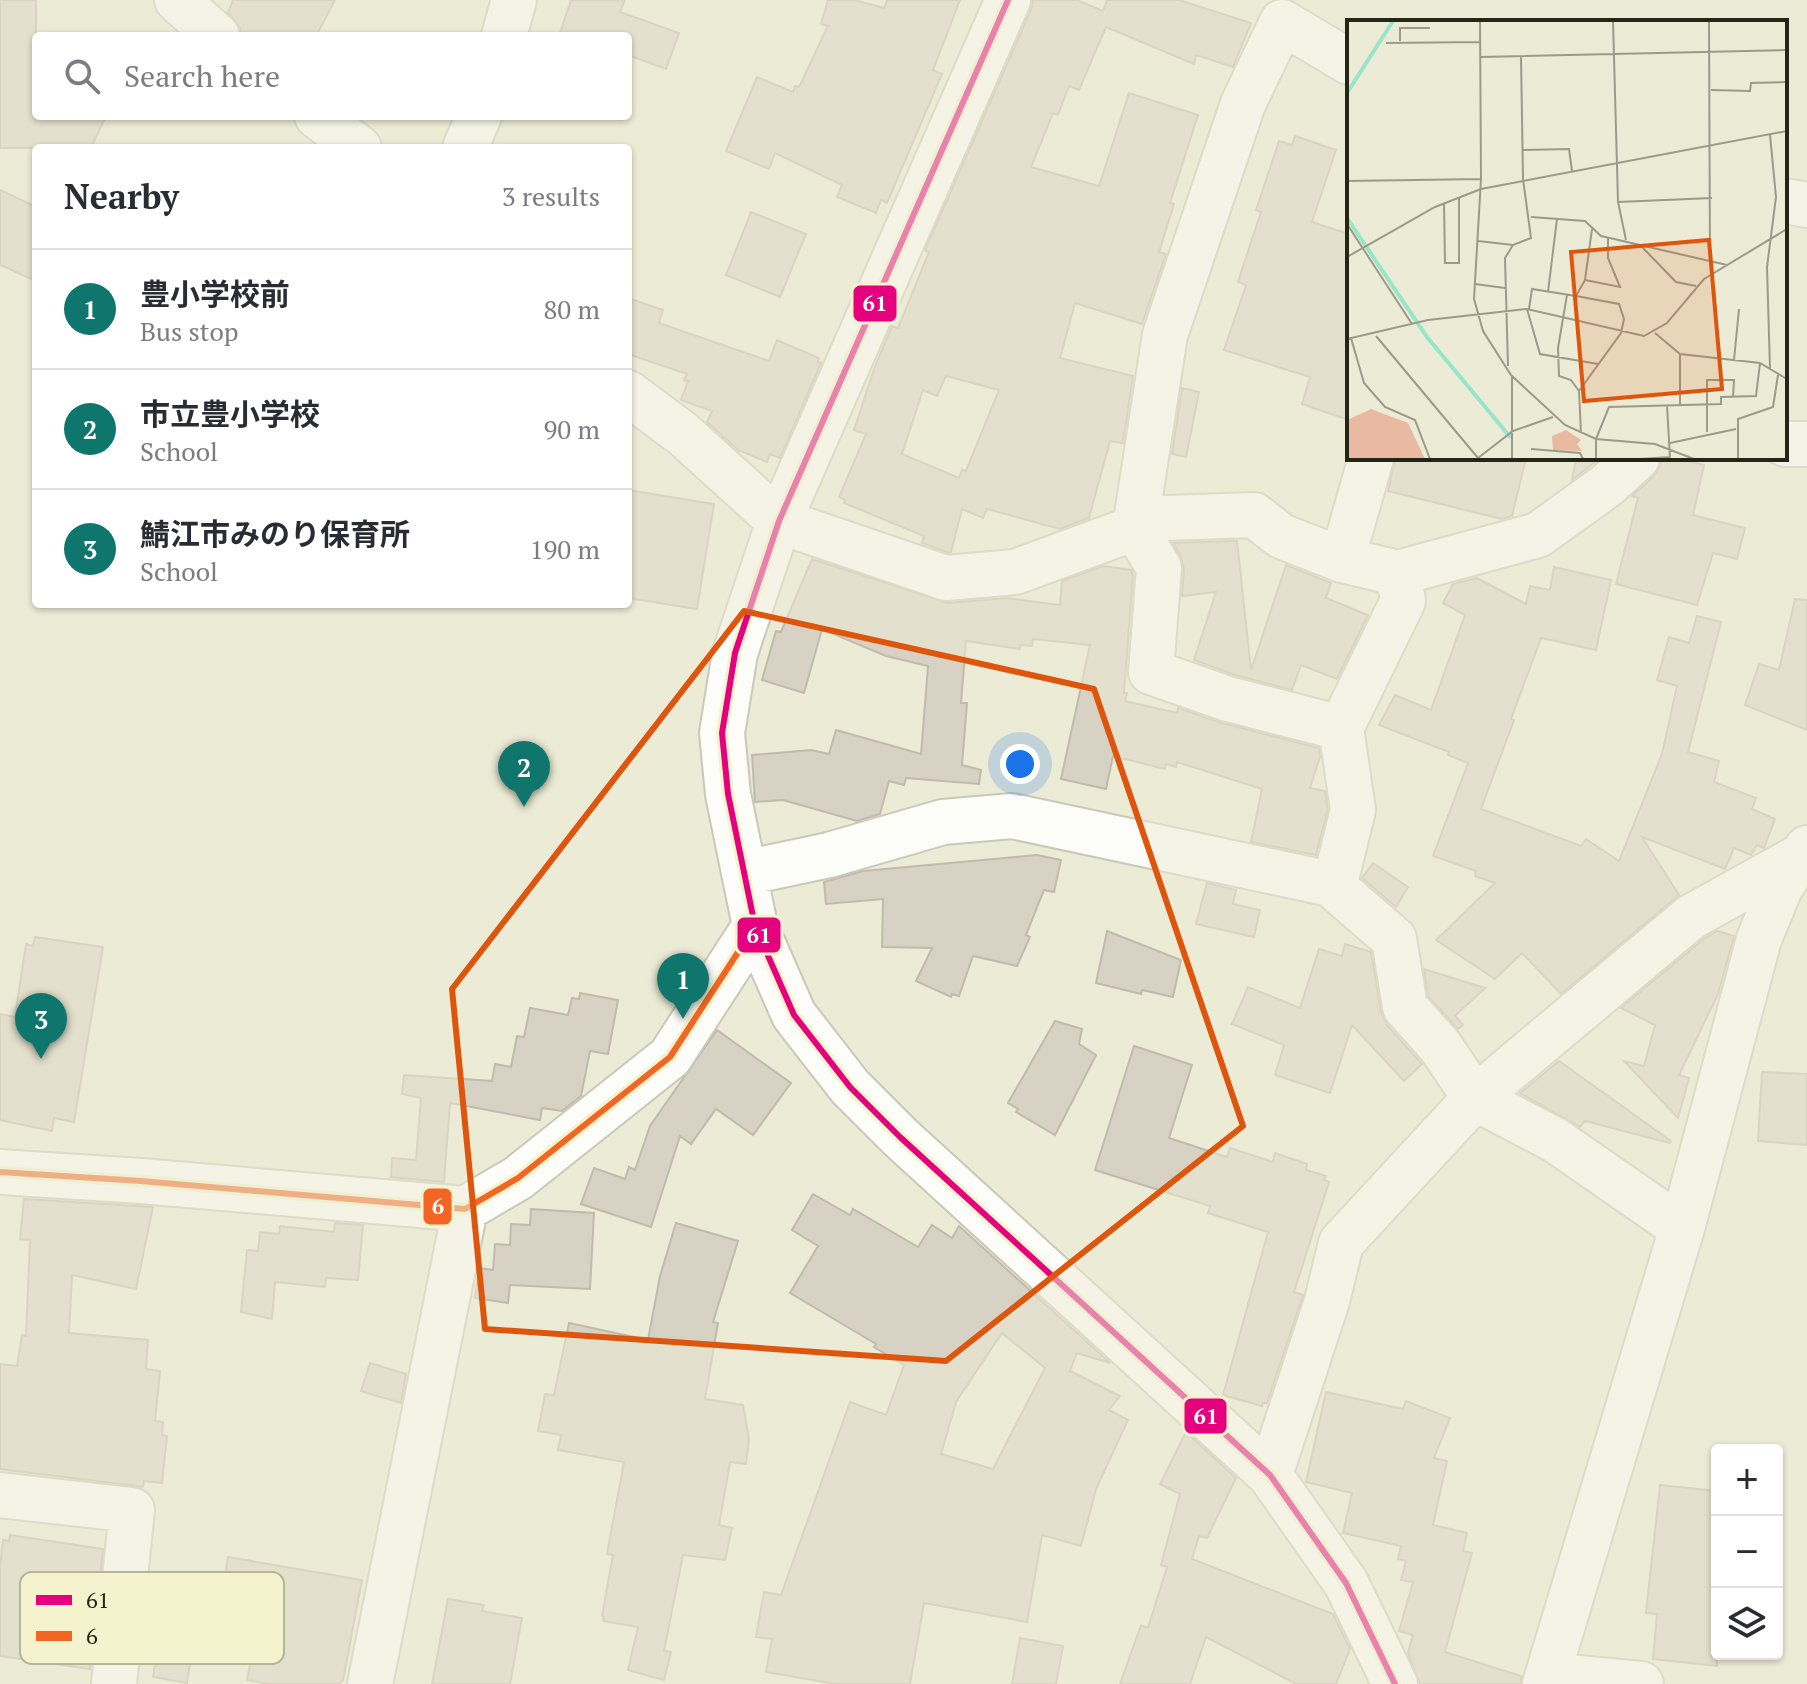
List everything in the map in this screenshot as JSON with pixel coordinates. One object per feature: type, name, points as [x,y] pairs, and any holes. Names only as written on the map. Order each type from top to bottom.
[{"type":"street","points":[[177,0],[213,32]]},
{"type":"street","points":[[505,32],[514,0]]},
{"type":"street","points":[[1008,0],[779,521],[735,653],[722,733],[728,794],[755,926],[794,1015],[850,1087],[900,1137],[1270,1475],[1346,1583],[1395,1684]]},
{"type":"street","points":[[1341,728],[1228,699],[1151,672],[1159,568],[1136,524],[1165,335],[1243,104],[1286,11],[1347,60]]},
{"type":"street","points":[[322,120],[354,144]]},
{"type":"street","points":[[467,144],[477,120]]},
{"type":"street","points":[[1787,201],[1807,205]]},
{"type":"street","points":[[632,396],[683,434],[779,521],[946,578],[1015,572],[1136,524],[1254,515],[1281,536],[1342,560],[1398,573],[1538,535],[1606,486],[1635,460]]},
{"type":"street","points":[[1342,560],[1370,460]]},
{"type":"street","points":[[1398,573],[1403,601],[1341,728],[1353,810],[1334,887],[1394,939],[1405,1007],[1440,1046],[1475,1098],[1555,1140],[1682,1228]]},
{"type":"street","points":[[744,873],[829,855],[943,822],[1012,816],[1335,885]]},
{"type":"street","points":[[1270,1475],[1327,1301],[1341,1243],[1475,1098],[1691,917],[1805,851]]},
{"type":"street","points":[[1641,1684],[1547,1679],[1682,1228],[1759,939],[1780,888],[1805,851]]},
{"type":"street","points":[[0,1172],[465,1209],[518,1178],[670,1057],[755,926]]},
{"type":"street","points":[[370,1684],[465,1209]]},
{"type":"street","points":[[0,1495],[132,1510],[126,1572]]},
{"type":"street","points":[[114,1684],[116,1664]]},
{"type":"highlighted area","points":[[744,611],[1094,689],[1243,1126],[946,1361],[485,1329],[452,989]]},
{"type":"building","points":[[0,0],[36,0],[36,32],[32,32],[32,120],[104,120],[93,144],[32,144],[32,148],[0,148]]},
{"type":"building","points":[[233,0],[335,0],[318,32],[240,32],[228,12]]},
{"type":"building","points":[[571,0],[625,0],[620,12],[679,33],[666,69],[632,56],[632,32],[560,32]]},
{"type":"building","points":[[828,0],[854,0],[884,8],[887,0],[960,0],[933,70],[942,74],[887,203],[881,200],[876,213],[837,197],[842,185],[775,153],[769,169],[726,151],[757,77],[793,92],[795,86],[799,87],[828,26],[821,24]]},
{"type":"building","points":[[1033,0],[1077,0],[1103,11],[1107,0],[1179,0],[1251,23],[1233,67],[1196,55],[1194,64],[1106,27],[1079,90],[1069,86],[1058,115],[1053,113],[1031,167],[1099,186],[1129,93],[1198,115],[1170,203],[1174,204],[1159,252],[1166,254],[1142,324],[1075,303],[1060,358],[1133,376],[1123,443],[1110,441],[1089,518],[1060,529],[987,509],[983,518],[962,509],[949,553],[922,543],[924,536],[844,503],[845,500],[839,497],[866,434],[854,430],[874,369],[892,326],[898,328],[929,252],[925,250]],"holes":[[[946,376],[999,390],[966,471],[962,470],[959,478],[902,454],[923,390],[937,396]]]},
{"type":"building","points":[[1295,136],[1336,150],[1312,222],[1347,233],[1347,419],[1302,404],[1310,377],[1224,350],[1246,285],[1238,282],[1261,212],[1256,210],[1279,141],[1292,145]]},
{"type":"building","points":[[0,190],[32,205],[32,279],[0,265]]},
{"type":"building","points":[[751,212],[806,234],[780,297],[726,275]]},
{"type":"building","points":[[632,299],[663,310],[659,323],[769,361],[777,340],[819,358],[818,362],[821,363],[780,458],[770,454],[767,462],[738,450],[707,422],[712,411],[681,400],[688,381],[684,380],[687,374],[632,355]]},
{"type":"building","points":[[1182,388],[1199,392],[1186,457],[1172,454]]},
{"type":"building","points":[[1395,460],[1526,460],[1512,516],[1502,519],[1388,491]]},
{"type":"building","points":[[1576,460],[1597,460],[1572,480]]},
{"type":"building","points":[[1661,460],[1683,460],[1704,465],[1693,515],[1745,528],[1737,559],[1713,553],[1697,605],[1616,584],[1638,498],[1632,496],[1654,476]]},
{"type":"building","points":[[632,491],[714,504],[697,609],[632,599]]},
{"type":"building","points":[[1237,541],[1251,670],[1286,565],[1331,583],[1326,598],[1368,615],[1337,679],[1301,665],[1292,690],[1194,660],[1216,592],[1182,596],[1184,569],[1173,543]]},
{"type":"building","points":[[812,559],[948,603],[1007,598],[1060,605],[1062,581],[1103,566],[1131,570],[1125,701],[1177,713],[1178,708],[1222,723],[1319,748],[1320,757],[1310,788],[1325,791],[1328,809],[1316,855],[1251,842],[1262,789],[1177,762],[1176,767],[1166,764],[1165,769],[1113,756],[1106,789],[1061,779],[1090,645],[1033,639],[1032,646],[1020,645],[1020,649],[966,641],[961,703],[967,703],[962,765],[981,770],[979,784],[906,778],[904,785],[889,781],[880,814],[857,821],[783,800],[755,802],[752,755],[811,750],[829,754],[836,730],[921,754],[928,666],[886,656],[822,629],[804,693],[762,680],[776,631],[781,632]]},
{"type":"building","points":[[1554,567],[1611,580],[1596,650],[1541,638],[1481,809],[1581,846],[1586,839],[1619,861],[1662,754],[1677,686],[1657,680],[1669,637],[1689,643],[1697,616],[1721,622],[1688,752],[1719,761],[1714,782],[1756,798],[1752,809],[1775,819],[1764,848],[1757,845],[1751,855],[1734,848],[1725,869],[1642,837],[1679,895],[1561,994],[1522,953],[1495,979],[1436,940],[1495,883],[1475,876],[1476,871],[1433,856],[1468,763],[1448,755],[1449,752],[1379,725],[1395,695],[1431,710],[1465,615],[1443,603],[1453,584],[1477,578],[1526,604],[1530,586],[1550,590]]},
{"type":"building","points":[[1795,599],[1807,600],[1807,730],[1745,705],[1759,664],[1779,670]]},
{"type":"building","points":[[1037,855],[1061,860],[1054,892],[1044,890],[1026,935],[1030,937],[1017,966],[973,956],[959,996],[952,994],[951,997],[916,981],[932,948],[882,947],[883,899],[826,904],[824,882],[863,871]]},
{"type":"building","points":[[1373,863],[1408,887],[1396,907],[1362,878]]},
{"type":"building","points":[[1207,883],[1236,890],[1233,904],[1260,910],[1254,937],[1196,924]]},
{"type":"building","points":[[1107,931],[1181,960],[1173,997],[1142,990],[1141,994],[1096,983]]},
{"type":"building","points":[[1717,931],[1734,936],[1718,994],[1679,1075],[1689,1078],[1678,1118],[1624,1061],[1644,1066],[1655,1025],[1621,1008]]},
{"type":"building","points":[[35,937],[103,947],[74,1122],[54,1118],[52,1131],[0,1120],[0,1014],[15,1017],[26,944],[33,946]]},
{"type":"building","points":[[1345,944],[1371,952],[1381,1012],[1386,1024],[1422,1064],[1404,1081],[1352,1025],[1330,1093],[1275,1075],[1284,1045],[1232,1024],[1248,987],[1300,1008],[1319,949],[1342,956]]},
{"type":"building","points":[[1424,969],[1485,988],[1455,1016],[1463,1025],[1458,1029],[1428,996]]},
{"type":"building","points":[[580,993],[618,1000],[608,1054],[590,1051],[581,1096],[562,1111],[542,1108],[540,1120],[450,1103],[444,1182],[391,1177],[392,1158],[416,1160],[421,1098],[402,1094],[404,1075],[492,1081],[495,1064],[511,1067],[517,1036],[524,1037],[530,1008],[568,1015],[572,998],[579,999]]},
{"type":"building","points":[[1055,1021],[1082,1029],[1079,1044],[1096,1055],[1055,1135],[1016,1112],[1018,1109],[1008,1103]]},
{"type":"building","points":[[717,1030],[791,1083],[753,1135],[716,1109],[691,1144],[680,1136],[651,1227],[581,1204],[594,1168],[625,1179],[629,1167],[635,1170],[650,1126]]},
{"type":"building","points":[[1134,1046],[1192,1065],[1169,1138],[1227,1157],[1230,1148],[1273,1162],[1275,1153],[1307,1164],[1306,1170],[1326,1176],[1324,1180],[1329,1182],[1294,1292],[1303,1295],[1267,1403],[1262,1406],[1223,1395],[1268,1232],[1208,1213],[1210,1206],[1095,1170]]},
{"type":"building","points":[[1559,1061],[1670,1143],[1585,1121],[1580,1127],[1520,1093]]},
{"type":"building","points":[[1762,1072],[1807,1074],[1807,1145],[1758,1141]]},
{"type":"building","points":[[813,1194],[850,1215],[853,1209],[918,1247],[932,1225],[952,1238],[959,1226],[1110,1363],[1077,1353],[1070,1371],[1120,1396],[1109,1410],[1128,1420],[1096,1489],[1081,1546],[1042,1535],[1027,1622],[924,1603],[910,1684],[836,1684],[766,1672],[772,1639],[756,1637],[764,1592],[781,1595],[850,1402],[886,1415],[904,1365],[874,1347],[876,1344],[790,1293],[818,1246],[792,1230]],"holes":[[[1002,1333],[1045,1368],[993,1469],[941,1454],[956,1402]]]},
{"type":"building","points":[[24,1199],[153,1207],[136,1289],[72,1275],[69,1333],[148,1340],[146,1369],[160,1371],[155,1421],[163,1422],[162,1435],[167,1436],[162,1483],[144,1481],[143,1487],[0,1469],[0,1364],[17,1366],[22,1335],[26,1336],[30,1240],[20,1239]]},
{"type":"building","points":[[531,1209],[594,1213],[590,1289],[510,1285],[508,1303],[475,1298],[479,1268],[493,1270],[495,1244],[510,1245],[511,1224],[530,1225]]},
{"type":"building","points":[[335,1223],[363,1225],[358,1280],[326,1278],[325,1287],[275,1282],[272,1319],[241,1312],[247,1250],[258,1251],[260,1232],[279,1234],[280,1226],[334,1232]]},
{"type":"building","points":[[676,1223],[738,1241],[713,1322],[718,1323],[705,1399],[743,1405],[749,1439],[746,1464],[730,1462],[719,1525],[732,1528],[725,1560],[683,1555],[664,1651],[671,1652],[664,1680],[628,1670],[638,1627],[603,1621],[602,1616],[613,1555],[607,1554],[624,1462],[558,1450],[561,1435],[538,1431],[545,1394],[554,1395],[569,1323],[648,1340],[660,1276]]},
{"type":"building","points":[[370,1363],[406,1374],[401,1403],[361,1391]]},
{"type":"building","points":[[1326,1392],[1403,1409],[1406,1401],[1450,1418],[1434,1458],[1447,1461],[1433,1525],[1467,1533],[1463,1551],[1472,1553],[1445,1652],[1521,1676],[1521,1684],[1420,1684],[1408,1653],[1413,1635],[1399,1631],[1413,1582],[1401,1580],[1406,1561],[1398,1559],[1401,1546],[1343,1533],[1352,1493],[1306,1482]]},
{"type":"building","points":[[1186,1432],[1236,1478],[1207,1538],[1199,1536],[1192,1559],[1333,1614],[1350,1649],[1336,1684],[1296,1684],[1206,1637],[1190,1684],[1120,1684],[1141,1625],[1148,1628],[1167,1567],[1161,1565],[1180,1494],[1160,1484]]},
{"type":"building","points":[[1660,1485],[1711,1490],[1711,1660],[1717,1660],[1717,1666],[1653,1659],[1657,1614],[1646,1613]]},
{"type":"building","points":[[10,1535],[103,1549],[101,1572],[20,1572],[20,1659],[0,1656],[0,1568],[3,1540],[9,1541]]},
{"type":"building","points":[[228,1557],[362,1580],[343,1680],[339,1684],[268,1684],[247,1680],[250,1664],[284,1664],[284,1572],[226,1572]]},
{"type":"building","points":[[448,1599],[484,1605],[482,1611],[522,1618],[510,1684],[432,1684]]},
{"type":"building","points":[[1020,1638],[1063,1646],[1056,1684],[1012,1684]]},
{"type":"building","points":[[55,1664],[91,1664],[90,1669]]},
{"type":"building","points":[[155,1664],[190,1664],[187,1683],[153,1677]]},
{"type":"transit line","name":"61","points":[[1008,0],[779,521],[735,653],[722,733],[728,794],[755,926],[794,1015],[850,1087],[900,1137],[1270,1475],[1346,1583],[1395,1684]]},
{"type":"transit line","name":"6","points":[[0,1172],[465,1209],[518,1178],[670,1057],[755,926]]},
{"type":"place","name":"市立豊小学校","points":[[524,807]]},
{"type":"place","name":"豊小学校前","points":[[683,1019]]},
{"type":"place","name":"鯖江市みのり保育所","points":[[41,1059]]}]
